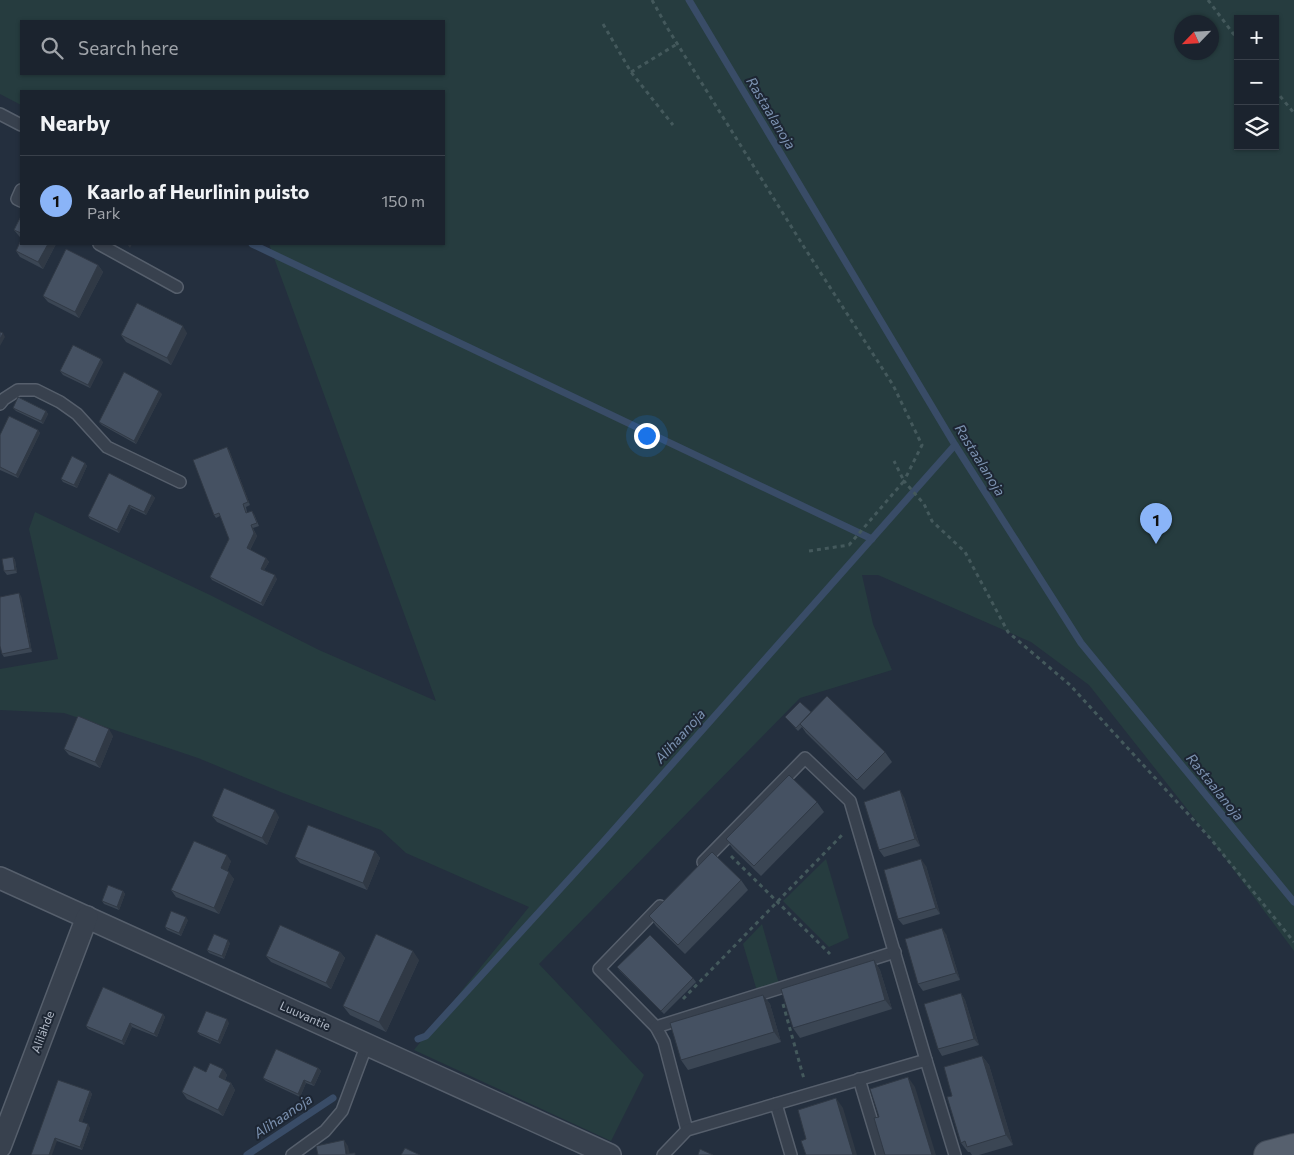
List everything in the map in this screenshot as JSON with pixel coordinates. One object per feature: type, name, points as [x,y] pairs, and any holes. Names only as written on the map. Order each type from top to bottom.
[{"type":"main road","points":[[1268,1155],[1294,1148]]},
{"type":"street","name":"Luuvantie","points":[[0,878],[610,1155]]},
{"type":"street","name":"Alilähde","points":[[0,1147],[86,917]]},
{"type":"lane","points":[[0,114],[20,124]]},
{"type":"lane","points":[[101,245],[177,287]]},
{"type":"lane","points":[[0,404],[18,390],[36,390],[60,402],[77,414],[107,447],[180,482]]},
{"type":"lane","points":[[693,872],[805,758],[850,801],[955,1155]]},
{"type":"lane","points":[[666,900],[599,969],[656,1027],[664,1042],[687,1130]]},
{"type":"lane","points":[[656,1027],[895,952]]},
{"type":"lane","points":[[292,1155],[325,1131],[342,1111],[366,1044]]},
{"type":"lane","points":[[663,1155],[687,1130],[926,1060]]},
{"type":"lane","points":[[860,1079],[882,1155]]},
{"type":"lane","points":[[776,1104],[791,1155]]},
{"type":"path","points":[[652,0],[677,44],[893,385],[922,445],[905,482],[849,545],[809,551]]},
{"type":"path","points":[[1208,0],[1234,35]]},
{"type":"path","points":[[603,24],[631,72],[673,125]]},
{"type":"path","points":[[631,72],[677,44]]},
{"type":"path","points":[[1279,95],[1294,113]]},
{"type":"path","points":[[894,461],[905,482],[924,504],[932,521],[965,552],[1008,632],[1070,685],[1210,838],[1294,942]]},
{"type":"path","points":[[685,1018],[680,1002],[856,820]]},
{"type":"path","points":[[720,844],[844,968]]},
{"type":"path","points":[[779,988],[808,1094]]},
{"type":"green space","points":[[0,0],[1294,0],[1294,951],[1210,838],[1089,685],[1031,642],[878,575],[862,575],[873,624],[892,670],[800,698],[539,964],[644,1075],[611,1141],[414,1050],[529,907],[406,853],[381,830],[198,758],[64,713],[0,710],[0,669],[58,659],[29,529],[35,512],[210,595],[319,650],[436,701],[269,245],[445,245],[445,90],[20,90],[20,104],[0,94]]},
{"type":"green space","points":[[826,859],[849,938],[829,947],[783,901]]},
{"type":"green space","points":[[762,924],[779,984],[757,991],[743,944]]},
{"type":"building","points":[[20,218],[20,233],[14,230]]},
{"type":"building","points":[[20,242],[20,245],[47,245],[38,262],[16,251]]},
{"type":"building","points":[[66,249],[98,265],[75,312],[43,296]]},
{"type":"building","points":[[137,303],[183,326],[167,358],[121,335]]},
{"type":"building","points":[[73,345],[101,359],[88,385],[60,371]]},
{"type":"building","points":[[124,372],[159,391],[134,441],[99,422]]},
{"type":"building","points":[[18,397],[46,411],[41,421],[13,408]]},
{"type":"building","points":[[9,416],[38,430],[16,475],[0,467],[0,435]]},
{"type":"building","points":[[227,447],[248,502],[243,504],[246,513],[252,511],[257,523],[251,525],[254,533],[247,548],[266,558],[261,569],[275,575],[261,603],[210,577],[229,539],[219,513],[214,515],[193,460]]},
{"type":"building","points":[[72,456],[85,463],[74,485],[61,479]]},
{"type":"building","points":[[109,473],[152,495],[144,512],[129,505],[117,530],[88,516]]},
{"type":"building","points":[[13,557],[15,570],[4,571],[2,559]]},
{"type":"building","points":[[19,593],[30,648],[2,654],[0,646],[0,597]]},
{"type":"building","points":[[827,696],[885,752],[857,780],[800,724]]},
{"type":"building","points":[[800,702],[811,712],[796,728],[785,717]]},
{"type":"building","points":[[78,716],[109,729],[95,762],[64,749]]},
{"type":"building","points":[[789,775],[817,802],[754,866],[726,839]]},
{"type":"building","points":[[224,788],[275,810],[262,838],[212,816]]},
{"type":"building","points":[[900,790],[915,839],[879,850],[864,802]]},
{"type":"building","points":[[308,825],[375,851],[363,883],[295,857]]},
{"type":"building","points":[[194,841],[227,855],[221,868],[229,872],[214,908],[171,890]]},
{"type":"building","points":[[712,852],[741,880],[678,945],[649,916]]},
{"type":"building","points":[[921,859],[936,908],[898,919],[884,870]]},
{"type":"building","points":[[108,885],[123,891],[117,907],[102,901]]},
{"type":"building","points":[[171,911],[186,917],[179,933],[165,927]]},
{"type":"building","points":[[280,925],[340,952],[326,983],[266,956]]},
{"type":"building","points":[[942,928],[956,973],[918,984],[905,939]]},
{"type":"building","points":[[214,934],[228,940],[222,956],[207,950]]},
{"type":"building","points":[[376,934],[413,951],[379,1022],[343,1006]]},
{"type":"building","points":[[650,935],[693,978],[661,1011],[617,967]]},
{"type":"building","points":[[874,960],[885,1000],[793,1028],[781,989]]},
{"type":"building","points":[[103,987],[163,1014],[154,1034],[130,1023],[122,1041],[86,1026]]},
{"type":"building","points":[[961,993],[974,1039],[938,1049],[924,1004]]},
{"type":"building","points":[[763,995],[774,1032],[681,1060],[670,1023]]},
{"type":"building","points":[[206,1011],[227,1019],[218,1041],[197,1032]]},
{"type":"building","points":[[276,1049],[318,1068],[311,1083],[304,1080],[298,1094],[263,1078]]},
{"type":"building","points":[[982,1056],[1006,1135],[967,1147],[965,1141],[961,1143],[947,1097],[952,1096],[944,1067]]},
{"type":"building","points":[[210,1063],[223,1069],[219,1077],[231,1083],[218,1110],[182,1092],[194,1066],[206,1072]]},
{"type":"building","points":[[908,1077],[932,1155],[885,1155],[874,1118],[879,1117],[870,1089]]},
{"type":"building","points":[[58,1080],[90,1091],[79,1121],[88,1124],[80,1147],[55,1138],[49,1155],[31,1155]]},
{"type":"building","points":[[836,1098],[853,1155],[806,1155],[801,1141],[806,1139],[798,1110]]},
{"type":"building","points":[[344,1140],[346,1154],[355,1153],[355,1155],[318,1155],[316,1146]]},
{"type":"building","points":[[405,1148],[420,1155],[401,1155]]},
{"type":"building","points":[[700,1149],[713,1155],[698,1155]]},
{"type":"waterway","name":"Rastaalanoja","points":[[689,0],[955,445],[1081,643],[1294,902]]},
{"type":"waterway","points":[[254,245],[872,539]]},
{"type":"waterway","name":"Alihaanoja","points":[[418,1039],[426,1036],[603,842],[955,445]]},
{"type":"waterway","name":"Alihaanoja","points":[[247,1155],[333,1098]]},
{"type":"place","name":"Kaarlo af Heurlinin puisto","points":[[1156,544]]}]
